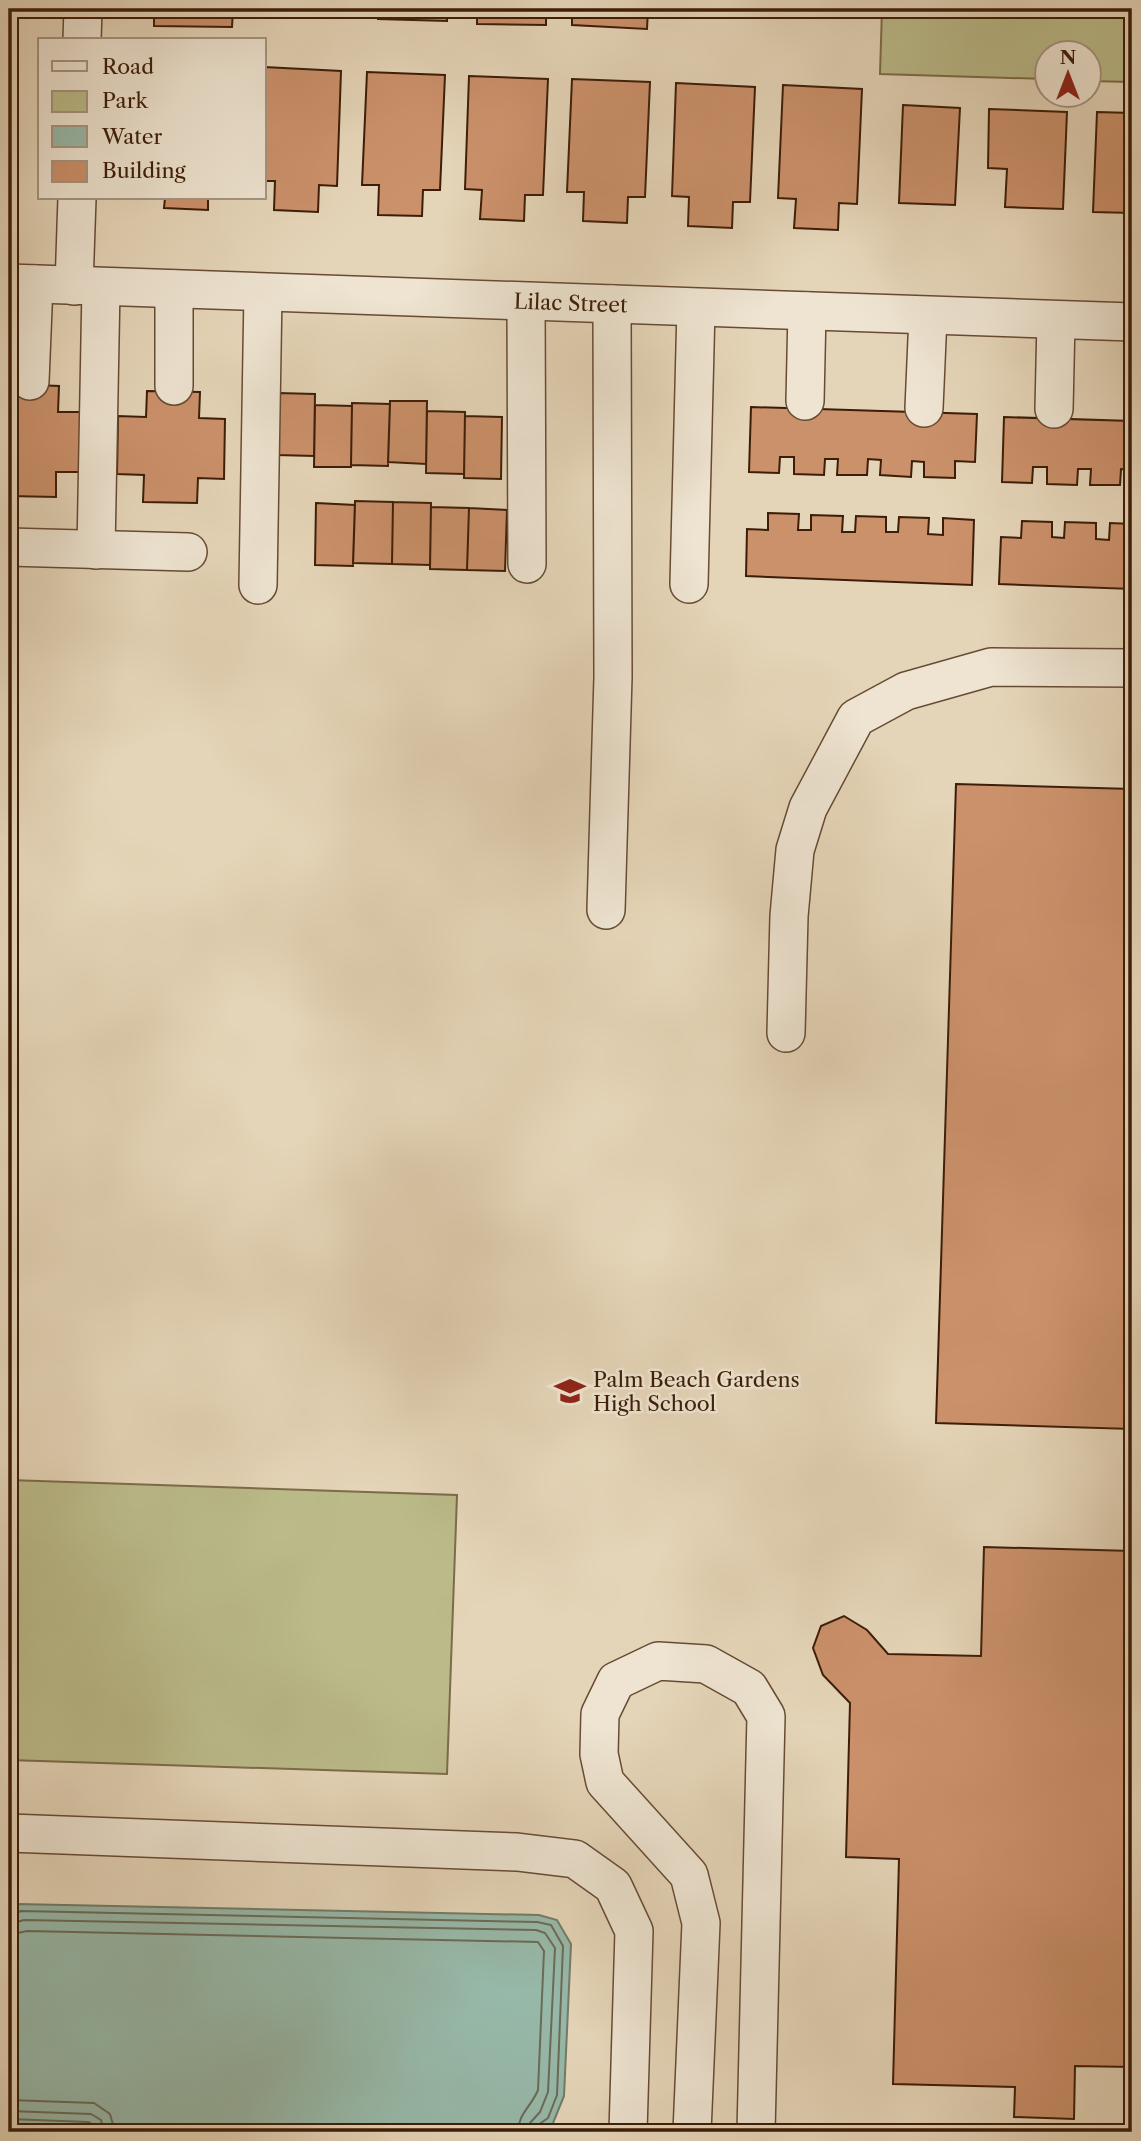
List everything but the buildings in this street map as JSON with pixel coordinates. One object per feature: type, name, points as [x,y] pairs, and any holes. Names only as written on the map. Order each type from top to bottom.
[{"type":"street","points":[[82,38],[83,9]]},
{"type":"street","points":[[77,200],[87,286],[96,550]]},
{"type":"street","points":[[21,283],[30,381]]},
{"type":"street","name":"Lilac Street","points":[[21,283],[1132,323]]},
{"type":"street","points":[[174,289],[174,386]]},
{"type":"street","points":[[258,585],[263,293]]},
{"type":"street","points":[[526,302],[527,564]]},
{"type":"street","points":[[606,910],[613,677],[612,304]]},
{"type":"street","points":[[689,584],[696,308]]},
{"type":"street","points":[[805,401],[807,311]]},
{"type":"street","points":[[924,408],[928,316]]},
{"type":"street","points":[[1054,409],[1056,320]]},
{"type":"street","points":[[9,547],[188,552]]},
{"type":"street","points":[[786,1033],[789,916],[795,850],[808,808],[856,718],[906,691],[991,667],[1132,668]]},
{"type":"street","points":[[692,2132],[701,1923],[689,1875],[605,1782],[599,1754],[600,1714],[617,1681],[658,1661],[706,1664],[749,1688],[766,1716],[756,2132]]},
{"type":"street","points":[[9,1833],[517,1852],[575,1858],[612,1886],[634,1931],[628,2132]]},
{"type":"green space","points":[[882,9],[1132,9],[1132,82],[1102,81],[1102,38],[1032,38],[1032,79],[880,74]]},
{"type":"green space","points":[[9,1480],[457,1495],[447,1774],[9,1760]]},
{"type":"water","points":[[17,1904],[539,1915],[557,1920],[571,1944],[564,2096],[553,2123],[540,2132],[267,2132],[9,2126],[9,1911]]},
{"type":"place","name":"Palm Beach Gardens High School","points":[[570,1391]]}]
